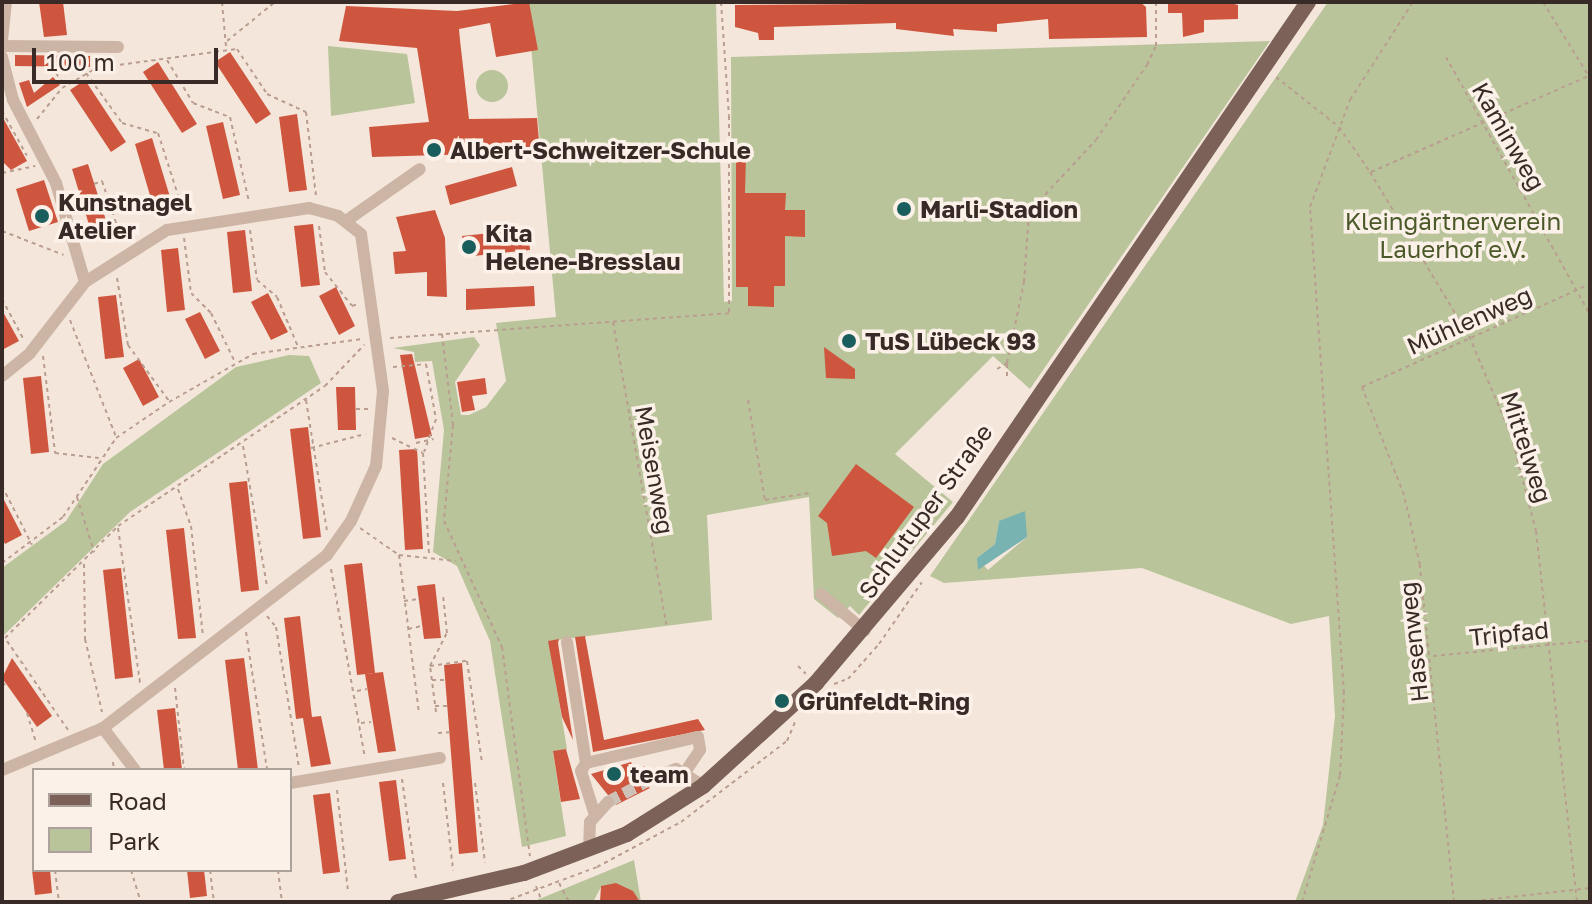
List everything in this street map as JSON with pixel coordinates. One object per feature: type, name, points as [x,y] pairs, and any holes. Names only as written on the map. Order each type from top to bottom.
[{"type":"main road","name":"Schlutuper Straße","points":[[408,901],[532,870],[589,850],[703,786],[865,631],[957,517],[1308,2]]},
{"type":"street","points":[[6,2],[2,43],[118,47]]},
{"type":"street","points":[[2,57],[29,134],[46,160],[85,282]]},
{"type":"street","points":[[346,221],[420,169]]},
{"type":"street","points":[[2,376],[30,353],[85,282],[139,243],[201,220],[309,208],[346,221],[361,234],[369,258],[383,338],[376,466],[343,532],[327,555],[103,722],[2,770]]},
{"type":"street","points":[[821,594],[865,631]]},
{"type":"street","points":[[567,642],[586,763],[581,771],[594,812],[589,850]]},
{"type":"street","points":[[103,722],[134,768]]},
{"type":"street","points":[[586,763],[698,737],[700,750],[686,771],[651,779]]},
{"type":"street","points":[[294,778],[440,758]]},
{"type":"street","points":[[686,771],[703,786]]},
{"type":"street","points":[[594,812],[608,802]]},
{"type":"path","points":[[222,2],[226,48]]},
{"type":"path","points":[[227,41],[275,2]]},
{"type":"path","points":[[383,338],[730,313],[729,116],[721,2]]},
{"type":"path","points":[[1007,380],[1029,212],[1096,140],[1147,65],[1156,46],[1156,2]]},
{"type":"path","points":[[1302,902],[1329,827],[1344,711],[1307,233],[1316,183],[1339,127],[1413,2]]},
{"type":"path","points":[[1370,172],[1589,77],[1543,2]]},
{"type":"path","points":[[29,134],[44,105],[86,73],[226,48],[237,49],[267,94],[306,112],[316,198]]},
{"type":"path","name":"Kaminweg","points":[[1446,57],[1579,289],[1590,315]]},
{"type":"path","points":[[166,59],[193,103],[230,117],[249,202]]},
{"type":"path","points":[[240,67],[246,63]]},
{"type":"path","points":[[167,77],[174,72]]},
{"type":"path","points":[[56,73],[65,86]]},
{"type":"path","points":[[86,73],[122,123],[158,133],[184,215]]},
{"type":"path","name":"Mittelweg","points":[[1272,74],[1339,127],[1370,172],[1469,336],[1511,435],[1536,531],[1577,902]]},
{"type":"path","points":[[95,95],[100,93]]},
{"type":"path","points":[[261,98],[267,94]]},
{"type":"path","points":[[186,107],[193,103]]},
{"type":"path","points":[[2,111],[33,167]]},
{"type":"path","points":[[116,126],[122,123]]},
{"type":"path","points":[[299,133],[308,132]]},
{"type":"path","points":[[228,141],[235,140]]},
{"type":"path","points":[[158,156],[165,154]]},
{"type":"path","points":[[2,173],[33,167],[46,160]]},
{"type":"path","points":[[304,170],[312,169]]},
{"type":"path","points":[[235,175],[242,173]]},
{"type":"path","points":[[94,184],[102,181],[122,241]]},
{"type":"path","points":[[168,189],[175,187]]},
{"type":"path","points":[[105,218],[113,215]]},
{"type":"path","points":[[318,217],[324,267],[350,302]]},
{"type":"path","points":[[249,221],[256,273],[283,309],[299,349]]},
{"type":"path","points":[[2,231],[80,262]]},
{"type":"path","points":[[183,233],[191,293],[217,327],[235,362]]},
{"type":"path","points":[[315,239],[321,238]]},
{"type":"path","points":[[247,246],[252,246]]},
{"type":"path","points":[[180,264],[187,263]]},
{"type":"path","points":[[318,268],[324,267]]},
{"type":"path","points":[[113,270],[124,310],[127,340],[154,375],[169,402]]},
{"type":"path","points":[[250,274],[256,273]]},
{"type":"path","name":"Mühlenweg","points":[[1362,387],[1469,336],[1590,284]]},
{"type":"path","points":[[184,294],[191,293]]},
{"type":"path","points":[[2,299],[25,343]]},
{"type":"path","points":[[345,305],[365,302]]},
{"type":"path","points":[[278,312],[283,309]]},
{"type":"path","points":[[118,311],[124,310]]},
{"type":"path","points":[[70,319],[116,438]]},
{"type":"path","name":"Meisenweg","points":[[613,322],[666,624]]},
{"type":"path","points":[[12,328],[16,325]]},
{"type":"path","points":[[210,331],[217,327]]},
{"type":"path","points":[[442,334],[453,425],[444,521],[458,561],[502,647],[532,870],[542,902]]},
{"type":"path","points":[[2,563],[32,545],[76,496],[116,438],[169,402],[235,362],[370,338],[306,399],[178,489],[118,526],[84,563],[3,639]]},
{"type":"path","points":[[122,340],[127,340]]},
{"type":"path","points":[[42,351],[45,395],[55,453],[101,458]]},
{"type":"path","points":[[997,369],[1007,363]]},
{"type":"path","points":[[390,368],[426,364],[436,415],[435,439],[423,453]]},
{"type":"path","points":[[149,378],[154,375]]},
{"type":"path","points":[[422,386],[431,384]]},
{"type":"path","name":"Hasenweg","points":[[1362,387],[1404,495],[1432,656],[1454,902]]},
{"type":"path","points":[[306,399],[317,447],[330,536]]},
{"type":"path","points":[[748,400],[765,500],[809,493]]},
{"type":"path","points":[[356,409],[372,409]]},
{"type":"path","points":[[428,417],[436,415]]},
{"type":"path","points":[[47,435],[52,434]]},
{"type":"path","points":[[311,448],[370,434]]},
{"type":"path","points":[[387,436],[415,443],[435,439]]},
{"type":"path","points":[[415,443],[423,453],[429,555]]},
{"type":"path","points":[[243,445],[255,500],[268,593]]},
{"type":"path","points":[[418,466],[424,465]]},
{"type":"path","points":[[315,483],[321,483]]},
{"type":"path","points":[[2,486],[32,545]]},
{"type":"path","points":[[178,489],[193,548],[204,641]]},
{"type":"path","points":[[76,496],[94,552]]},
{"type":"path","points":[[420,499],[426,498]]},
{"type":"path","points":[[249,501],[255,500]]},
{"type":"path","points":[[12,515],[16,513]]},
{"type":"path","points":[[319,518],[325,518]]},
{"type":"path","points":[[118,526],[130,587],[141,687]]},
{"type":"path","points":[[359,527],[399,555],[429,555],[458,561]]},
{"type":"path","points":[[422,532],[428,531]]},
{"type":"path","points":[[253,537],[259,536]]},
{"type":"path","points":[[186,549],[193,548]]},
{"type":"path","points":[[399,555],[419,713]]},
{"type":"path","points":[[84,563],[85,639],[103,722]]},
{"type":"path","points":[[328,565],[338,587],[346,658],[357,691],[366,762]]},
{"type":"path","points":[[257,572],[263,571]]},
{"type":"path","points":[[190,584],[197,584]]},
{"type":"path","points":[[338,587],[347,585]]},
{"type":"path","points":[[123,588],[130,587]]},
{"type":"path","points":[[436,712],[430,666],[447,633],[443,597]]},
{"type":"path","points":[[404,601],[419,599]]},
{"type":"path","points":[[267,615],[277,635],[286,703],[296,736],[294,778]]},
{"type":"path","points":[[194,619],[201,618]]},
{"type":"path","points":[[342,623],[351,621]]},
{"type":"path","points":[[127,624],[134,623]]},
{"type":"path","points":[[408,629],[422,626]]},
{"type":"path","points":[[246,631],[255,728],[265,753],[267,768]]},
{"type":"path","points":[[2,634],[70,734]]},
{"type":"path","points":[[277,635],[286,634]]},
{"type":"path","name":"Tripfad","points":[[1432,656],[1590,641]]},
{"type":"path","points":[[346,658],[355,657]]},
{"type":"path","points":[[131,659],[137,658]]},
{"type":"path","points":[[430,666],[467,661],[482,762]]},
{"type":"path","points":[[21,672],[27,668]]},
{"type":"path","points":[[282,669],[290,668]]},
{"type":"path","points":[[432,680],[446,680]]},
{"type":"path","points":[[175,683],[184,768]]},
{"type":"path","points":[[357,691],[367,689]]},
{"type":"path","points":[[42,702],[47,697]]},
{"type":"path","points":[[286,703],[294,702]]},
{"type":"path","points":[[435,706],[449,706]]},
{"type":"path","points":[[27,713],[22,716],[40,748]]},
{"type":"path","points":[[361,723],[371,722]]},
{"type":"path","points":[[438,733],[453,732]]},
{"type":"path","points":[[296,736],[305,734]]},
{"type":"path","points":[[256,755],[265,753]]},
{"type":"path","points":[[113,761],[114,768]]},
{"type":"path","points":[[400,769],[416,878]]},
{"type":"path","points":[[336,781],[348,892]]},
{"type":"path","points":[[475,783],[485,862]]},
{"type":"path","points":[[451,786],[443,785],[453,870]]},
{"type":"path","points":[[398,793],[404,792]]},
{"type":"path","points":[[332,806],[339,805]]},
{"type":"path","points":[[446,814],[454,813]]},
{"type":"path","points":[[401,820],[407,818]]},
{"type":"path","points":[[335,833],[341,832]]},
{"type":"path","points":[[503,902],[537,891],[655,837]]},
{"type":"path","points":[[449,840],[457,838]]},
{"type":"path","points":[[404,845],[411,844]]},
{"type":"path","points":[[338,858],[344,857]]},
{"type":"path","points":[[55,872],[59,902]]},
{"type":"path","points":[[132,872],[141,902]]},
{"type":"path","points":[[210,872],[214,902]]},
{"type":"path","points":[[278,872],[282,902]]},
{"type":"path","points":[[206,882],[211,881]]},
{"type":"path","points":[[51,883],[57,882]]},
{"type":"path","points":[[558,882],[569,902]]},
{"type":"path","points":[[1466,902],[1590,888]]},
{"type":"green space","points":[[527,2],[716,3],[724,302],[732,301],[731,57],[1270,41],[1030,389],[993,356],[895,454],[953,502],[859,615],[850,606],[838,618],[814,599],[809,497],[707,515],[712,620],[549,641],[567,749],[553,752],[566,836],[522,847],[490,641],[457,566],[433,552],[444,430],[432,361],[415,362],[414,352],[393,348],[474,337],[480,345],[455,382],[461,415],[469,415],[486,407],[506,381],[496,323],[556,317]]},
{"type":"green space","name":"Kleingärtnerverein Lauerhof e.V.","points":[[1328,2],[1590,2],[1590,902],[1295,902],[1323,825],[1335,716],[1329,616],[1291,624],[1142,568],[944,583],[930,576]],"holes":[[[999,521],[1027,537],[988,570],[977,558],[995,544]]]},
{"type":"green space","points":[[328,46],[407,54],[415,103],[331,116]]},
{"type":"green space","points":[[492,70],[503,75],[508,86],[503,97],[492,102],[481,97],[476,86],[481,75]]},
{"type":"green space","points":[[289,355],[309,356],[321,383],[130,512],[2,637],[2,568],[66,521],[103,464],[236,367]]},
{"type":"green space","points":[[634,860],[641,902],[616,883],[601,887],[593,902],[532,902]]},
{"type":"water","points":[[1025,511],[1027,537],[978,570],[977,558],[995,544],[999,521]]},
{"type":"building","points":[[39,2],[63,2],[67,35],[44,37]]},
{"type":"building","points":[[529,2],[538,50],[496,57],[490,23],[459,29],[469,119],[537,118],[540,152],[372,157],[369,127],[429,122],[417,48],[339,41],[346,6],[457,11]]},
{"type":"building","points":[[1140,2],[1146,7],[1147,37],[1049,39],[1048,19],[997,24],[997,32],[953,29],[954,36],[896,29],[896,23],[774,27],[774,40],[759,40],[758,33],[735,27],[735,5]]},
{"type":"building","points":[[1168,2],[1227,2],[1238,5],[1238,19],[1204,20],[1204,32],[1183,37],[1182,13],[1168,13]]},
{"type":"building","points":[[230,52],[271,114],[256,124],[215,62]]},
{"type":"building","points":[[15,55],[90,56],[90,67],[15,66]]},
{"type":"building","points":[[158,62],[197,124],[182,133],[143,72]]},
{"type":"building","points":[[53,77],[60,85],[27,107],[19,83],[29,80],[34,93]]},
{"type":"building","points":[[85,80],[126,142],[111,152],[70,90]]},
{"type":"building","points":[[297,114],[307,190],[289,192],[279,117]]},
{"type":"building","points":[[2,116],[27,161],[11,170],[2,161]]},
{"type":"building","points":[[223,122],[240,195],[223,199],[206,126]]},
{"type":"building","points":[[152,138],[174,210],[156,216],[135,144]]},
{"type":"building","points":[[736,156],[746,156],[745,193],[786,193],[785,210],[805,210],[805,237],[785,236],[785,286],[774,286],[774,307],[748,306],[748,287],[736,287]]},
{"type":"building","points":[[88,164],[111,236],[94,241],[72,169]]},
{"type":"building","points":[[512,167],[517,186],[450,205],[445,186]]},
{"type":"building","points":[[44,180],[58,222],[29,231],[16,189]]},
{"type":"building","points":[[435,210],[445,238],[447,297],[427,296],[427,272],[395,274],[393,252],[406,251],[396,217]]},
{"type":"building","points":[[313,224],[320,285],[301,287],[294,226]]},
{"type":"building","points":[[528,229],[530,250],[464,257],[462,236]]},
{"type":"building","points":[[245,230],[252,291],[233,293],[227,232]]},
{"type":"building","points":[[178,248],[185,310],[167,312],[161,250]]},
{"type":"building","points":[[534,286],[535,306],[466,310],[466,289]]},
{"type":"building","points":[[336,287],[355,326],[339,335],[319,296]]},
{"type":"building","points":[[268,293],[288,332],[271,340],[251,302]]},
{"type":"building","points":[[116,295],[124,357],[105,359],[98,297]]},
{"type":"building","points":[[2,310],[19,341],[2,350]]},
{"type":"building","points":[[200,312],[220,351],[205,359],[185,319]]},
{"type":"building","points":[[824,347],[855,369],[855,379],[826,378]]},
{"type":"building","points":[[412,354],[432,436],[415,439],[400,355]]},
{"type":"building","points":[[139,359],[159,397],[143,406],[123,368]]},
{"type":"building","points":[[41,376],[49,452],[31,454],[23,378]]},
{"type":"building","points":[[485,378],[487,394],[472,396],[475,410],[462,412],[457,382]]},
{"type":"building","points":[[336,387],[355,387],[356,430],[338,430]]},
{"type":"building","points":[[308,427],[321,537],[303,539],[290,429]]},
{"type":"building","points":[[417,449],[423,549],[405,550],[399,450]]},
{"type":"building","points":[[856,464],[914,507],[876,558],[866,551],[832,556],[827,523],[818,516]]},
{"type":"building","points":[[247,481],[259,590],[241,592],[229,483]]},
{"type":"building","points":[[2,496],[22,535],[5,544],[2,538]]},
{"type":"building","points":[[184,528],[196,638],[178,639],[166,530]]},
{"type":"building","points":[[362,563],[375,673],[357,675],[344,565]]},
{"type":"building","points":[[121,568],[133,677],[115,679],[103,570]]},
{"type":"building","points":[[435,584],[441,638],[424,639],[417,586]]},
{"type":"building","points":[[300,616],[312,717],[321,716],[331,764],[311,767],[303,718],[296,719],[284,618]]},
{"type":"building","points":[[585,636],[604,740],[698,719],[705,730],[593,752],[575,637]]},
{"type":"building","points":[[559,639],[573,740],[562,717],[548,641]]},
{"type":"building","points":[[12,658],[52,716],[37,727],[2,678]]},
{"type":"building","points":[[244,658],[258,768],[238,768],[225,660]]},
{"type":"building","points":[[462,663],[478,852],[459,854],[444,665]]},
{"type":"building","points":[[383,672],[396,751],[378,753],[365,674]]},
{"type":"building","points":[[175,708],[182,768],[164,768],[157,710]]},
{"type":"building","points":[[566,749],[580,799],[561,802],[553,751]]},
{"type":"building","points":[[631,762],[635,771],[645,766],[642,782],[650,788],[616,805],[591,774]]},
{"type":"building","points":[[396,780],[406,859],[389,861],[379,782]]},
{"type":"building","points":[[330,793],[340,872],[323,874],[313,795]]},
{"type":"building","points":[[32,872],[50,872],[52,893],[35,895]]},
{"type":"building","points":[[187,872],[204,872],[207,896],[190,898]]},
{"type":"building","points":[[616,883],[633,891],[640,902],[600,902],[601,886]]},
{"type":"tunnel","points":[[608,802],[651,779]]},
{"type":"place","name":"Albert-Schweitzer-Schule","points":[[434,150]]},
{"type":"place","name":"Marli-Stadion","points":[[904,209]]},
{"type":"place","name":"Kunstnagel Atelier","points":[[42,216]]},
{"type":"place","name":"Kita Helene-Bresslau","points":[[469,247]]},
{"type":"place","name":"TuS Lübeck 93","points":[[849,341]]},
{"type":"place","name":"Grünfeldt-Ring","points":[[782,701]]},
{"type":"place","name":"team","points":[[614,774]]}]
